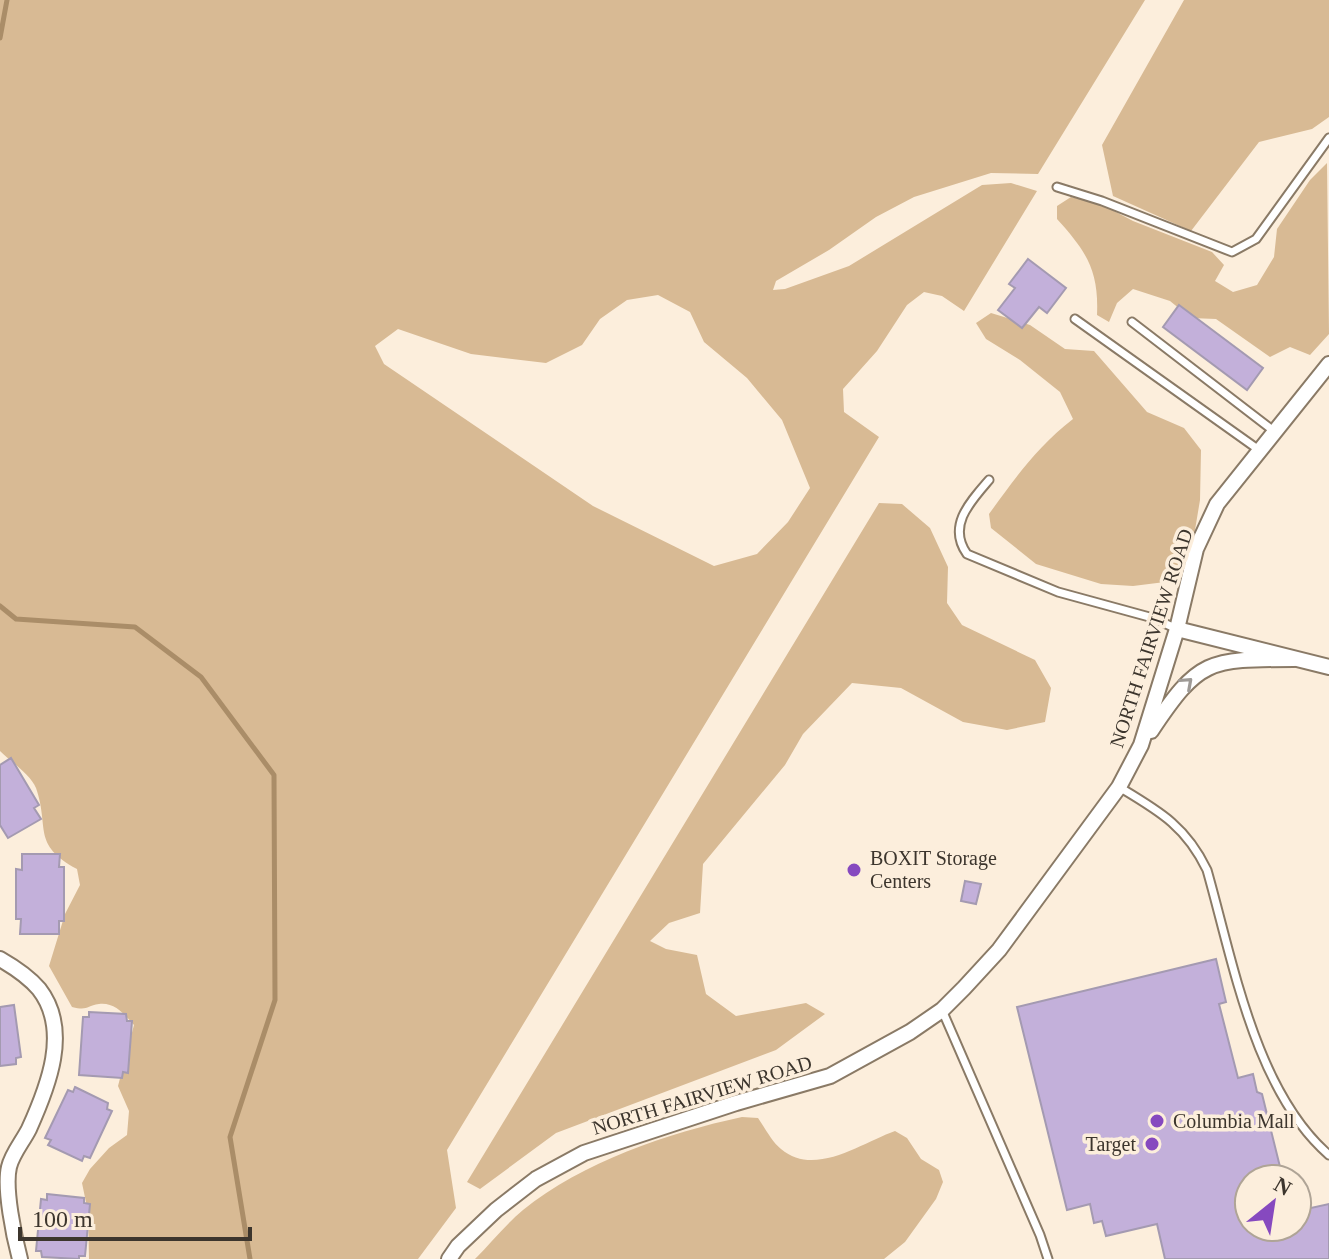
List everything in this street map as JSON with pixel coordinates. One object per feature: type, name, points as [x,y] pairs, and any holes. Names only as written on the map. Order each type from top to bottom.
[{"type":"street","name":"NORTH FAIRVIEW ROAD","points":[[449,1259],[458,1246],[496,1210],[536,1179],[584,1153],[830,1076],[910,1032],[942,1010],[999,950],[1119,787],[1141,745],[1177,629],[1196,549],[1217,504],[1329,364]]},
{"type":"street","points":[[1177,629],[1329,667]]},
{"type":"street","points":[[1141,745],[1177,691],[1212,664],[1241,659],[1294,659]]},
{"type":"street","points":[[0,959],[21,972],[40,990],[55,1023],[51,1073],[29,1128],[8,1168],[11,1224],[20,1259]]},
{"type":"lane","points":[[1057,187],[1232,252],[1256,239],[1329,138]]},
{"type":"lane","points":[[1075,319],[1260,451]]},
{"type":"lane","points":[[1132,322],[1275,432]]},
{"type":"lane","points":[[989,480],[960,522],[959,542],[967,554],[1058,592],[1153,618],[1177,629]]},
{"type":"lane","points":[[1119,787],[1174,823],[1187,834],[1198,851],[1207,870],[1246,1008],[1279,1092],[1300,1125],[1329,1155]]},
{"type":"lane","points":[[942,1010],[1048,1259]]},
{"type":"shaded area","points":[[0,0],[1145,0],[1038,174],[991,173],[914,197],[876,217],[829,250],[776,281],[773,290],[785,289],[849,266],[982,185],[1011,183],[1037,191],[964,311],[942,296],[924,292],[907,305],[877,351],[843,389],[844,412],[879,437],[447,1150],[456,1208],[418,1259],[89,1259],[88,1212],[82,1183],[109,1148],[127,1135],[129,1111],[118,1086],[134,1025],[110,1005],[72,1007],[49,966],[65,914],[80,885],[77,869],[53,851],[44,834],[36,788],[25,773],[0,751]],"holes":[[[658,295],[690,312],[704,342],[747,378],[782,420],[810,488],[788,522],[757,554],[714,566],[593,506],[384,364],[375,346],[398,329],[471,354],[546,363],[582,345],[600,319],[627,300]]]},
{"type":"shaded area","points":[[1184,0],[1329,0],[1329,117],[1312,129],[1259,142],[1191,231],[1113,196],[1102,145]]},
{"type":"shaded area","points":[[1327,163],[1329,334],[1310,355],[1290,347],[1270,357],[1216,319],[1191,318],[1170,301],[1133,289],[1117,303],[1109,322],[1097,315],[1096,286],[1089,262],[1057,219],[1057,206],[1071,197],[1101,204],[1133,221],[1212,252],[1224,265],[1215,281],[1233,292],[1257,285],[1274,257],[1277,229],[1310,180]]},
{"type":"shaded area","points":[[991,313],[1030,325],[1065,349],[1094,351],[1147,412],[1184,428],[1201,450],[1200,500],[1194,536],[1173,581],[1133,586],[1101,584],[1036,564],[991,528],[989,514],[1008,488],[1037,452],[1073,419],[1060,392],[1020,360],[986,339],[976,323]]},
{"type":"shaded area","points":[[879,503],[902,504],[930,528],[948,567],[947,603],[962,625],[1035,660],[1051,688],[1045,722],[1007,730],[963,722],[901,688],[852,683],[803,734],[785,765],[703,864],[700,913],[669,923],[650,941],[666,949],[697,955],[706,994],[736,1016],[806,1003],[825,1014],[776,1050],[556,1133],[480,1189],[467,1182]]},
{"type":"shaded area","points":[[742,1117],[758,1118],[781,1149],[794,1157],[809,1160],[839,1155],[895,1131],[907,1138],[921,1159],[939,1170],[943,1182],[936,1199],[905,1242],[884,1259],[475,1259],[523,1210],[572,1177],[656,1141]]},
{"type":"building","points":[[1028,259],[1066,288],[1047,313],[1039,307],[1022,328],[998,310],[1015,288],[1009,284]]},
{"type":"building","points":[[1179,305],[1263,368],[1247,390],[1163,327]]},
{"type":"building","points":[[11,758],[39,805],[34,808],[41,819],[8,838],[0,825],[0,765]]},
{"type":"building","points":[[22,854],[60,854],[59,867],[64,867],[64,921],[59,921],[59,934],[20,934],[21,919],[16,919],[16,869],[22,870]]},
{"type":"building","points":[[965,881],[981,884],[976,904],[961,901]]},
{"type":"building","name":"Columbia Mall","points":[[1216,959],[1226,1002],[1219,1004],[1238,1078],[1253,1074],[1257,1092],[1262,1094],[1279,1163],[1233,1163],[1233,1243],[1313,1243],[1313,1208],[1329,1204],[1329,1259],[1165,1259],[1157,1224],[1106,1236],[1102,1221],[1094,1223],[1090,1204],[1067,1210],[1017,1007]]},
{"type":"building","points":[[14,1005],[21,1057],[16,1058],[16,1064],[0,1066],[0,1007]]},
{"type":"building","points":[[89,1012],[126,1014],[127,1021],[132,1021],[128,1073],[123,1072],[122,1078],[79,1075],[83,1017],[89,1017]]},
{"type":"building","points":[[75,1087],[108,1103],[107,1109],[112,1111],[90,1158],[84,1156],[82,1161],[48,1145],[51,1140],[45,1138],[68,1090],[73,1092]]},
{"type":"building","points":[[47,1194],[84,1198],[84,1203],[90,1204],[85,1256],[79,1256],[79,1259],[42,1257],[41,1251],[36,1251],[41,1199],[47,1200]]},
{"type":"waterway","points":[[0,38],[7,0]]},
{"type":"waterway","points":[[0,606],[16,619],[135,627],[201,677],[274,775],[275,1000],[230,1137],[250,1259]]},
{"type":"place","name":"BOXIT Storage Centers","points":[[854,870]]},
{"type":"place","name":"Columbia Mall","points":[[1157,1121]]},
{"type":"place","name":"Target","points":[[1152,1144]]}]
